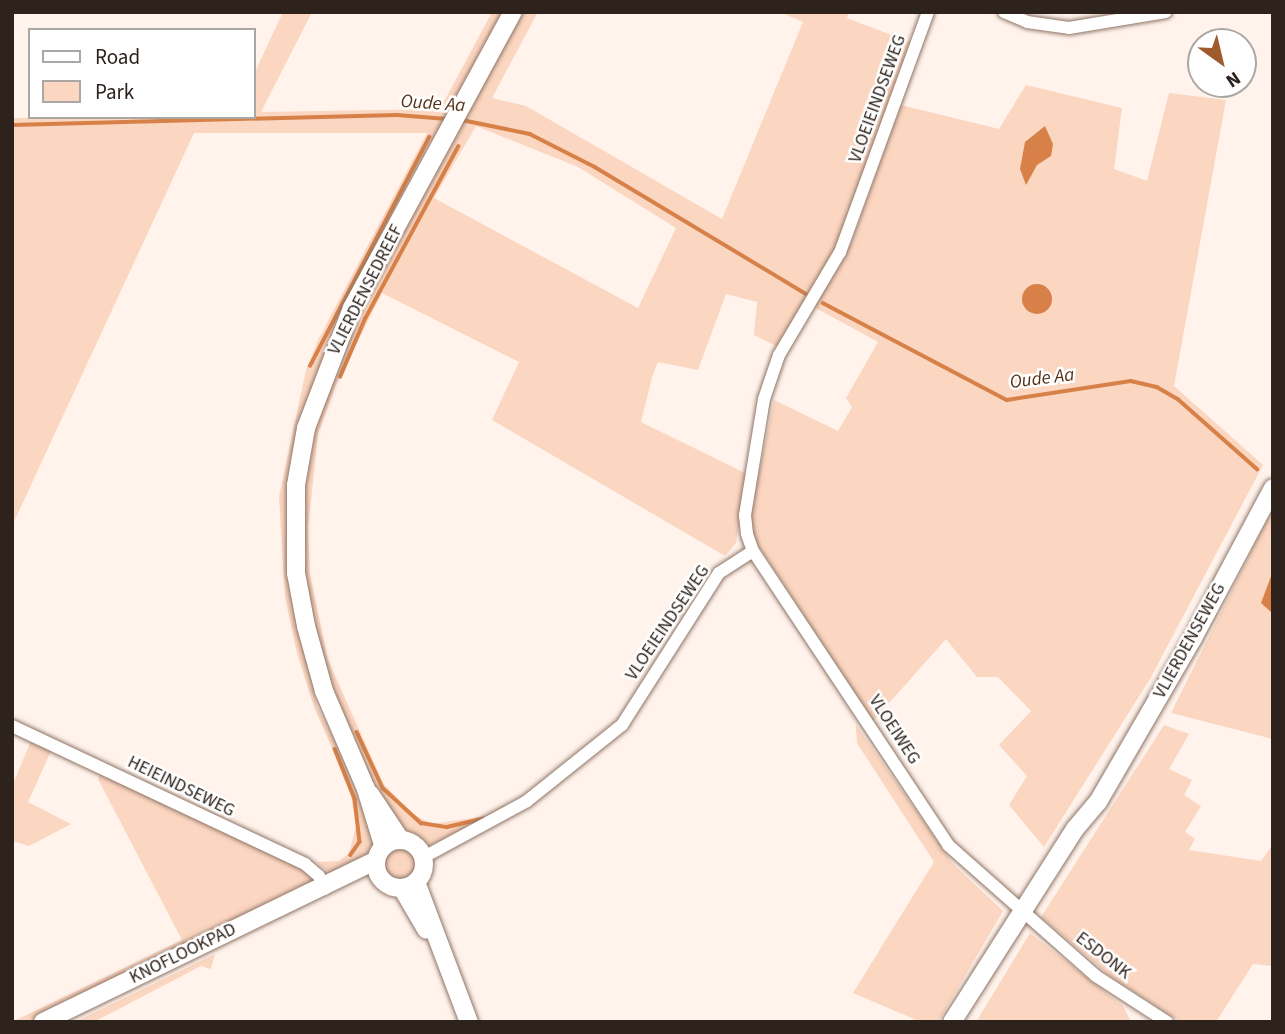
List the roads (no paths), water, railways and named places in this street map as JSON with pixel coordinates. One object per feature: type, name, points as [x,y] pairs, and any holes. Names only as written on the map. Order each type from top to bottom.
[{"type":"main road","name":"VLIERDENSEDREEF","points":[[385,856],[366,789],[324,691],[306,626],[296,573],[296,485],[310,417],[352,308],[513,12]]},
{"type":"main road","name":"VLIERDENSEWEG","points":[[952,1022],[1075,829],[1089,816],[1101,790],[1193,638],[1273,488]]},
{"type":"main road","points":[[409,885],[423,870],[424,857],[414,844],[385,856],[409,885],[419,922],[433,936],[469,1022]]},
{"type":"main road","name":"KNOFLOOKPAD","points":[[43,1022],[325,889],[385,856]]},
{"type":"main road","name":"VLIERDENSEWEG","points":[[961,1022],[974,989]]},
{"type":"street","name":"VLOEIEINDSEWEG","points":[[424,857],[527,801],[622,726],[719,573],[753,551],[745,515],[764,399],[779,355],[840,252],[928,12]]},
{"type":"street","points":[[1004,12],[1027,22],[1069,28],[1167,12]]},
{"type":"street","name":"VLOEIWEG","points":[[753,551],[948,845],[1022,912]]},
{"type":"street","name":"HEIEINDSEWEG","points":[[12,726],[305,864],[320,876],[325,889]]},
{"type":"street","name":"ESDONK","points":[[1022,912],[1096,976],[1167,1022]]},
{"type":"waterway","name":"Oude Aa","points":[[256,119],[397,115],[447,119]]},
{"type":"waterway","name":"Oude Aa","points":[[12,125],[243,119]]},
{"type":"waterway","name":"Oude Aa","points":[[462,120],[530,134],[595,167],[806,294]]},
{"type":"waterway","points":[[310,366],[429,137]]},
{"type":"waterway","points":[[340,377],[365,319],[458,147]]},
{"type":"waterway","name":"Oude Aa","points":[[823,303],[1007,400],[1131,381],[1157,387],[1178,399],[1257,469]]},
{"type":"waterway","points":[[357,732],[383,788],[421,823],[447,827],[483,819]]},
{"type":"waterway","points":[[335,749],[355,799],[360,842],[351,855]]}]
